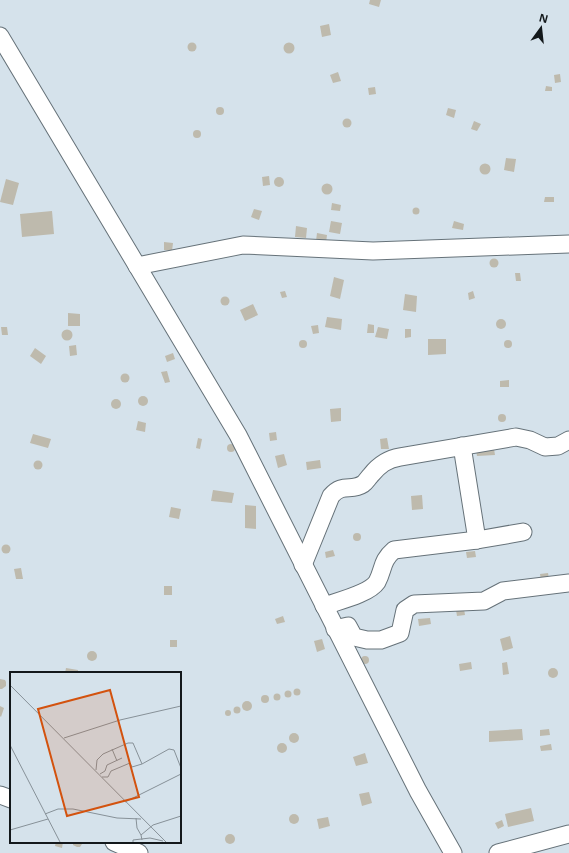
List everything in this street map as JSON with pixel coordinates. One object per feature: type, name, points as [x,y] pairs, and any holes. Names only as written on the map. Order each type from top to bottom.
[{"type":"street","points":[[0,36],[238,435],[418,791],[454,853]]},
{"type":"street","points":[[137,266],[243,245],[373,251],[569,244]]},
{"type":"street","points":[[303,565],[334,492],[342,488],[358,487],[382,463],[394,458],[516,437],[530,440],[545,447],[551,448],[569,440]]},
{"type":"street","points":[[462,446],[477,540]]},
{"type":"street","points":[[324,606],[370,590],[377,581],[385,560],[394,550],[477,540],[523,532]]},
{"type":"street","points":[[336,628],[348,626],[354,637],[367,640],[381,640],[400,633],[405,610],[414,604],[484,601],[503,591],[569,583]]},
{"type":"street","points":[[0,795],[10,799]]},
{"type":"street","points":[[498,853],[569,834]]},
{"type":"street","points":[[116,843],[139,853]]},
{"type":"building","points":[[370,0],[381,0],[379,7],[369,4]]},
{"type":"building","points":[[329,24],[331,35],[322,37],[320,26]]},
{"type":"building","points":[[192,42],[197,47],[192,52],[187,47]]},
{"type":"building","points":[[287,43],[291,43],[293,44],[293,52],[287,53],[284,50],[284,46]]},
{"type":"building","points":[[338,72],[341,81],[333,83],[330,75]]},
{"type":"building","points":[[560,74],[561,82],[555,83],[554,75]]},
{"type":"building","points":[[546,86],[552,87],[552,91],[545,91]]},
{"type":"building","points":[[375,87],[376,94],[369,95],[368,88]]},
{"type":"building","points":[[218,107],[222,107],[224,111],[222,115],[218,115],[216,113],[216,109]]},
{"type":"building","points":[[448,108],[456,110],[454,118],[446,115]]},
{"type":"building","points":[[347,118],[352,123],[347,128],[342,123]]},
{"type":"building","points":[[474,121],[481,124],[477,131],[471,129]]},
{"type":"building","points":[[195,130],[199,130],[201,134],[199,138],[195,138],[193,136],[193,132]]},
{"type":"building","points":[[506,158],[516,159],[514,172],[504,170]]},
{"type":"building","points":[[483,164],[487,164],[489,165],[489,173],[483,174],[480,171],[480,167]]},
{"type":"building","points":[[269,176],[270,185],[263,186],[262,177]]},
{"type":"building","points":[[279,177],[284,182],[279,187],[274,182]]},
{"type":"building","points":[[6,179],[19,183],[13,205],[0,202]]},
{"type":"building","points":[[325,184],[329,184],[331,185],[331,193],[325,194],[322,191],[322,187]]},
{"type":"building","points":[[545,197],[554,197],[554,202],[544,202]]},
{"type":"building","points":[[332,203],[341,205],[340,211],[331,210]]},
{"type":"building","points":[[416,207],[419,208],[419,214],[416,215],[413,214],[412,211],[413,208]]},
{"type":"building","points":[[254,209],[262,211],[259,220],[251,217]]},
{"type":"building","points":[[52,211],[54,234],[22,237],[20,214]]},
{"type":"building","points":[[331,221],[342,223],[340,234],[329,232]]},
{"type":"building","points":[[454,221],[464,224],[463,230],[452,228]]},
{"type":"building","points":[[296,226],[307,228],[306,238],[295,237]]},
{"type":"building","points":[[317,233],[327,235],[326,243],[316,241]]},
{"type":"building","points":[[164,242],[173,243],[172,251],[164,250]]},
{"type":"building","points":[[492,259],[496,259],[498,263],[496,267],[492,267],[490,265],[490,261]]},
{"type":"building","points":[[515,273],[520,273],[521,281],[516,281]]},
{"type":"building","points":[[334,277],[344,280],[340,299],[330,296]]},
{"type":"building","points":[[285,291],[287,297],[282,298],[280,292]]},
{"type":"building","points":[[473,291],[475,298],[469,300],[468,293]]},
{"type":"building","points":[[405,294],[417,296],[416,312],[403,310]]},
{"type":"building","points":[[223,297],[227,297],[229,301],[227,305],[223,305],[221,303],[221,299]]},
{"type":"building","points":[[253,304],[258,315],[245,321],[240,310]]},
{"type":"building","points":[[68,313],[80,314],[80,326],[68,326]]},
{"type":"building","points":[[327,317],[342,319],[341,330],[325,327]]},
{"type":"building","points":[[499,319],[503,319],[505,320],[505,328],[499,329],[496,326],[496,322]]},
{"type":"building","points":[[368,324],[374,325],[374,333],[367,333]]},
{"type":"building","points":[[318,325],[319,333],[313,334],[311,326]]},
{"type":"building","points":[[1,327],[7,327],[8,335],[2,335]]},
{"type":"building","points":[[378,327],[389,329],[387,339],[375,337]]},
{"type":"building","points":[[405,329],[411,329],[411,337],[405,338]]},
{"type":"building","points":[[65,330],[69,330],[71,331],[71,339],[65,340],[62,337],[62,333]]},
{"type":"building","points":[[428,339],[446,339],[446,354],[428,355]]},
{"type":"building","points":[[301,340],[305,340],[307,344],[305,348],[301,348],[299,346],[299,342]]},
{"type":"building","points":[[506,340],[510,340],[512,344],[510,348],[506,348],[504,346],[504,342]]},
{"type":"building","points":[[76,345],[77,355],[70,356],[69,346]]},
{"type":"building","points":[[35,348],[46,356],[41,364],[30,356]]},
{"type":"building","points":[[173,353],[175,359],[167,362],[165,356]]},
{"type":"building","points":[[167,371],[170,382],[165,383],[161,372]]},
{"type":"building","points":[[123,374],[127,374],[129,378],[127,382],[123,382],[121,380],[121,376]]},
{"type":"building","points":[[509,380],[509,387],[500,387],[500,381]]},
{"type":"building","points":[[141,396],[145,396],[147,397],[147,405],[141,406],[138,403],[138,399]]},
{"type":"building","points":[[114,399],[118,399],[121,404],[118,409],[114,409],[111,406],[111,402]]},
{"type":"building","points":[[341,408],[341,421],[331,422],[330,409]]},
{"type":"building","points":[[502,414],[505,415],[505,421],[502,422],[499,421],[498,418],[499,415]]},
{"type":"building","points":[[138,421],[146,423],[145,432],[136,430]]},
{"type":"building","points":[[276,432],[277,440],[270,441],[269,433]]},
{"type":"building","points":[[33,434],[51,439],[48,448],[30,443]]},
{"type":"building","points":[[198,438],[202,439],[200,449],[196,448]]},
{"type":"building","points":[[387,438],[389,449],[381,449],[380,439]]},
{"type":"building","points":[[231,444],[234,445],[234,451],[231,452],[228,451],[227,448],[228,445]]},
{"type":"building","points":[[494,449],[495,455],[477,456],[476,450]]},
{"type":"building","points":[[284,454],[287,465],[278,468],[275,456]]},
{"type":"building","points":[[320,460],[321,468],[307,470],[306,462]]},
{"type":"building","points":[[36,461],[40,461],[42,465],[40,469],[36,469],[34,467],[34,463]]},
{"type":"building","points":[[213,490],[234,493],[232,503],[211,501]]},
{"type":"building","points":[[422,495],[423,509],[412,510],[411,496]]},
{"type":"building","points":[[245,505],[256,506],[256,529],[245,528]]},
{"type":"building","points":[[171,507],[181,509],[179,519],[169,517]]},
{"type":"building","points":[[355,533],[359,533],[361,537],[359,541],[355,541],[353,539],[353,535]]},
{"type":"building","points":[[6,544],[11,549],[6,554],[1,549]]},
{"type":"building","points":[[333,550],[335,556],[326,558],[325,552]]},
{"type":"building","points":[[475,551],[476,557],[467,558],[466,552]]},
{"type":"building","points":[[21,568],[23,579],[16,579],[14,569]]},
{"type":"building","points":[[548,573],[549,579],[541,580],[540,574]]},
{"type":"building","points":[[164,586],[172,586],[172,595],[164,595]]},
{"type":"building","points":[[464,609],[465,615],[457,616],[456,610]]},
{"type":"building","points":[[283,616],[285,622],[277,624],[275,619]]},
{"type":"building","points":[[430,618],[431,624],[419,626],[418,619]]},
{"type":"building","points":[[510,636],[513,648],[503,651],[500,639]]},
{"type":"building","points":[[322,639],[325,649],[317,652],[314,641]]},
{"type":"building","points":[[170,640],[177,640],[177,647],[170,647]]},
{"type":"building","points":[[90,651],[94,651],[97,656],[94,661],[90,661],[87,658],[87,654]]},
{"type":"building","points":[[363,656],[367,656],[369,660],[367,664],[363,664],[361,662],[361,658]]},
{"type":"building","points":[[471,662],[472,669],[460,671],[459,664]]},
{"type":"building","points":[[507,662],[509,674],[503,675],[502,663]]},
{"type":"building","points":[[66,668],[78,670],[78,672],[65,672]]},
{"type":"building","points":[[553,668],[558,673],[553,678],[548,673]]},
{"type":"building","points":[[0,679],[5,680],[6,682],[6,686],[2,689],[0,689]]},
{"type":"building","points":[[297,688],[301,692],[297,696],[293,692]]},
{"type":"building","points":[[288,690],[291,691],[291,697],[288,698],[285,697],[284,694],[285,691]]},
{"type":"building","points":[[277,693],[280,694],[280,700],[277,701],[274,700],[273,697],[274,694]]},
{"type":"building","points":[[263,695],[267,695],[269,699],[267,703],[263,703],[261,701],[261,697]]},
{"type":"building","points":[[247,701],[252,706],[247,711],[242,706]]},
{"type":"building","points":[[0,706],[4,708],[1,717],[0,716]]},
{"type":"building","points":[[237,707],[240,710],[237,713],[234,710]]},
{"type":"building","points":[[228,710],[231,713],[228,716],[225,713]]},
{"type":"building","points":[[522,729],[523,740],[489,742],[489,731]]},
{"type":"building","points":[[549,729],[550,735],[540,736],[540,730]]},
{"type":"building","points":[[294,733],[299,738],[294,743],[289,738]]},
{"type":"building","points":[[282,743],[287,748],[282,753],[277,748]]},
{"type":"building","points":[[551,744],[552,750],[541,751],[540,746]]},
{"type":"building","points":[[365,753],[368,763],[356,766],[353,757]]},
{"type":"building","points":[[369,792],[372,803],[362,806],[359,794]]},
{"type":"building","points":[[531,808],[534,821],[508,827],[505,814]]},
{"type":"building","points":[[294,814],[299,819],[294,824],[289,819]]},
{"type":"building","points":[[328,817],[330,826],[319,829],[317,819]]},
{"type":"building","points":[[502,820],[504,826],[498,829],[495,823]]},
{"type":"building","points":[[230,834],[235,839],[230,844],[225,839]]},
{"type":"building","points":[[56,843],[63,843],[62,848],[55,846]]},
{"type":"building","points":[[73,843],[82,843],[80,847],[73,845]]}]
